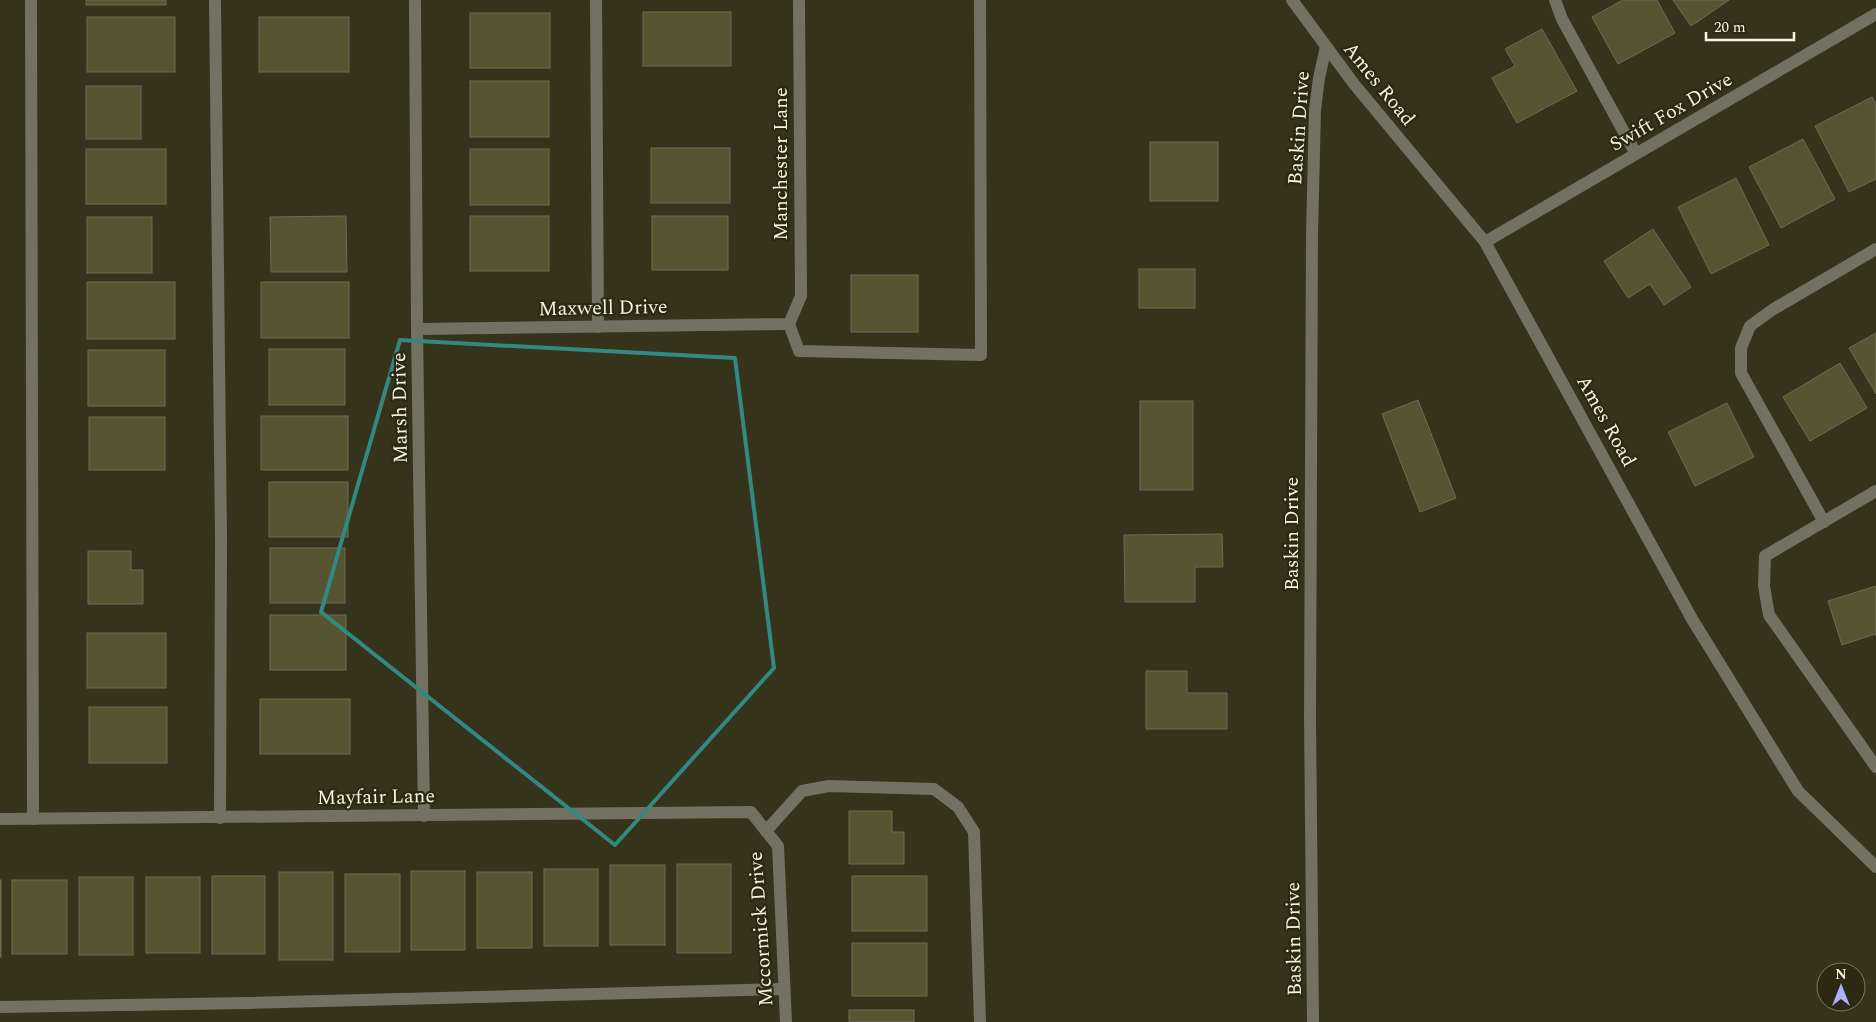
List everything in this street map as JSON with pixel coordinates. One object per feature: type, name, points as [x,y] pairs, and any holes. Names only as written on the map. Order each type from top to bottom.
[{"type":"street","points":[[30,0],[33,818]]},
{"type":"street","points":[[216,0],[221,538],[220,818]]},
{"type":"street","name":"Marsh Drive","points":[[415,0],[417,329],[424,816]]},
{"type":"street","points":[[596,0],[598,327]]},
{"type":"street","name":"Manchester Lane","points":[[789,324],[801,296],[799,0]]},
{"type":"street","points":[[789,324],[799,350],[982,355],[980,0]]},
{"type":"street","name":"Ames Road","points":[[1292,0],[1354,84],[1485,242],[1692,619],[1798,790],[1876,867]]},
{"type":"street","points":[[1555,0],[1562,19],[1636,154]]},
{"type":"street","name":"Swift Fox Drive","points":[[1485,242],[1876,14]]},
{"type":"street","name":"Baskin Drive","points":[[1313,1022],[1310,718],[1312,234],[1315,110],[1319,78],[1326,47]]},
{"type":"street","points":[[1824,522],[1741,373],[1741,348],[1750,326],[1772,310],[1876,249]]},
{"type":"street","name":"Maxwell Drive","points":[[417,329],[789,324]]},
{"type":"street","points":[[1876,492],[1765,556],[1764,586],[1769,616],[1876,767]]},
{"type":"street","points":[[766,831],[802,792],[829,786],[934,789],[958,807],[974,832],[980,1022]]},
{"type":"street","name":"Mayfair Lane","points":[[0,819],[752,812]]},
{"type":"street","name":"Mccormick Drive","points":[[752,812],[778,846],[786,1022]]},
{"type":"street","points":[[0,1007],[784,989]]},
{"type":"highlighted area","points":[[400,340],[735,358],[774,668],[615,845],[321,612]]},
{"type":"building","points":[[86,0],[166,0],[166,5],[86,5]]},
{"type":"building","points":[[1623,0],[1657,0],[1675,33],[1618,64],[1592,17]]},
{"type":"building","points":[[1673,0],[1729,0],[1691,26]]},
{"type":"building","points":[[643,12],[731,12],[731,66],[643,66]]},
{"type":"building","points":[[470,13],[550,13],[550,68],[470,68]]},
{"type":"building","points":[[87,17],[175,17],[175,72],[87,72]]},
{"type":"building","points":[[259,17],[349,17],[349,72],[259,72]]},
{"type":"building","points":[[1542,29],[1577,91],[1517,123],[1492,78],[1515,66],[1505,49]]},
{"type":"building","points":[[470,81],[549,81],[549,137],[470,137]]},
{"type":"building","points":[[86,86],[141,86],[141,139],[86,139]]},
{"type":"building","points":[[1872,97],[1876,104],[1876,179],[1849,192],[1815,126]]},
{"type":"building","points":[[1803,139],[1835,199],[1781,228],[1749,167]]},
{"type":"building","points":[[1150,142],[1218,142],[1218,201],[1150,201]]},
{"type":"building","points":[[651,148],[730,148],[730,203],[651,203]]},
{"type":"building","points":[[86,149],[166,149],[166,204],[86,204]]},
{"type":"building","points":[[470,149],[549,149],[549,205],[470,205]]},
{"type":"building","points":[[1736,178],[1769,245],[1711,274],[1678,207]]},
{"type":"building","points":[[346,216],[347,272],[271,272],[270,217]]},
{"type":"building","points":[[470,216],[549,216],[549,271],[470,271]]},
{"type":"building","points":[[652,216],[728,216],[728,270],[652,270]]},
{"type":"building","points":[[87,217],[152,217],[152,273],[87,273]]},
{"type":"building","points":[[1653,229],[1691,287],[1664,305],[1650,284],[1628,298],[1604,261]]},
{"type":"building","points":[[1139,269],[1195,269],[1195,308],[1139,308]]},
{"type":"building","points":[[851,275],[918,275],[918,332],[851,332]]},
{"type":"building","points":[[87,282],[175,282],[175,339],[87,339]]},
{"type":"building","points":[[261,282],[349,282],[349,338],[261,338]]},
{"type":"building","points":[[1876,333],[1876,394],[1849,348]]},
{"type":"building","points":[[269,349],[345,349],[345,405],[269,405]]},
{"type":"building","points":[[88,350],[165,350],[165,406],[88,406]]},
{"type":"building","points":[[1840,363],[1867,408],[1810,441],[1783,397]]},
{"type":"building","points":[[1418,400],[1456,498],[1420,512],[1382,414]]},
{"type":"building","points":[[1140,401],[1193,401],[1193,490],[1140,490]]},
{"type":"building","points":[[1727,403],[1754,457],[1695,486],[1668,432]]},
{"type":"building","points":[[261,416],[348,416],[348,470],[261,470]]},
{"type":"building","points":[[89,417],[165,417],[165,470],[89,470]]},
{"type":"building","points":[[269,482],[348,482],[348,537],[269,537]]},
{"type":"building","points":[[1222,534],[1223,567],[1195,567],[1195,602],[1125,602],[1124,535]]},
{"type":"building","points":[[270,548],[345,548],[345,603],[270,603]]},
{"type":"building","points":[[88,551],[131,551],[131,570],[143,570],[143,604],[88,604]]},
{"type":"building","points":[[1876,586],[1876,636],[1875,634],[1842,645],[1828,601]]},
{"type":"building","points":[[270,615],[346,615],[346,670],[270,670]]},
{"type":"building","points":[[87,633],[166,633],[166,688],[87,688]]},
{"type":"building","points":[[1146,671],[1187,671],[1187,693],[1227,693],[1227,729],[1146,729]]},
{"type":"building","points":[[260,699],[350,699],[350,754],[260,754]]},
{"type":"building","points":[[89,707],[167,707],[167,763],[89,763]]},
{"type":"building","points":[[849,811],[892,811],[892,832],[904,832],[904,864],[849,864]]},
{"type":"building","points":[[677,864],[731,864],[731,953],[677,953]]},
{"type":"building","points":[[610,865],[665,865],[665,945],[610,945]]},
{"type":"building","points":[[544,869],[598,869],[598,946],[544,946]]},
{"type":"building","points":[[411,871],[465,871],[465,950],[411,950]]},
{"type":"building","points":[[279,872],[333,872],[333,960],[279,960]]},
{"type":"building","points":[[477,872],[532,872],[532,948],[477,948]]},
{"type":"building","points":[[345,874],[400,874],[400,952],[345,952]]},
{"type":"building","points":[[212,876],[265,876],[265,954],[212,954]]},
{"type":"building","points":[[852,876],[927,876],[927,931],[852,931]]},
{"type":"building","points":[[79,877],[133,877],[133,955],[79,955]]},
{"type":"building","points":[[146,877],[200,877],[200,953],[146,953]]},
{"type":"building","points":[[1,880],[1,957],[0,957]]},
{"type":"building","points":[[12,880],[67,880],[67,954],[12,954]]},
{"type":"building","points":[[852,943],[927,943],[927,996],[852,996]]},
{"type":"building","points":[[849,1010],[914,1010],[914,1022],[849,1022]]}]
